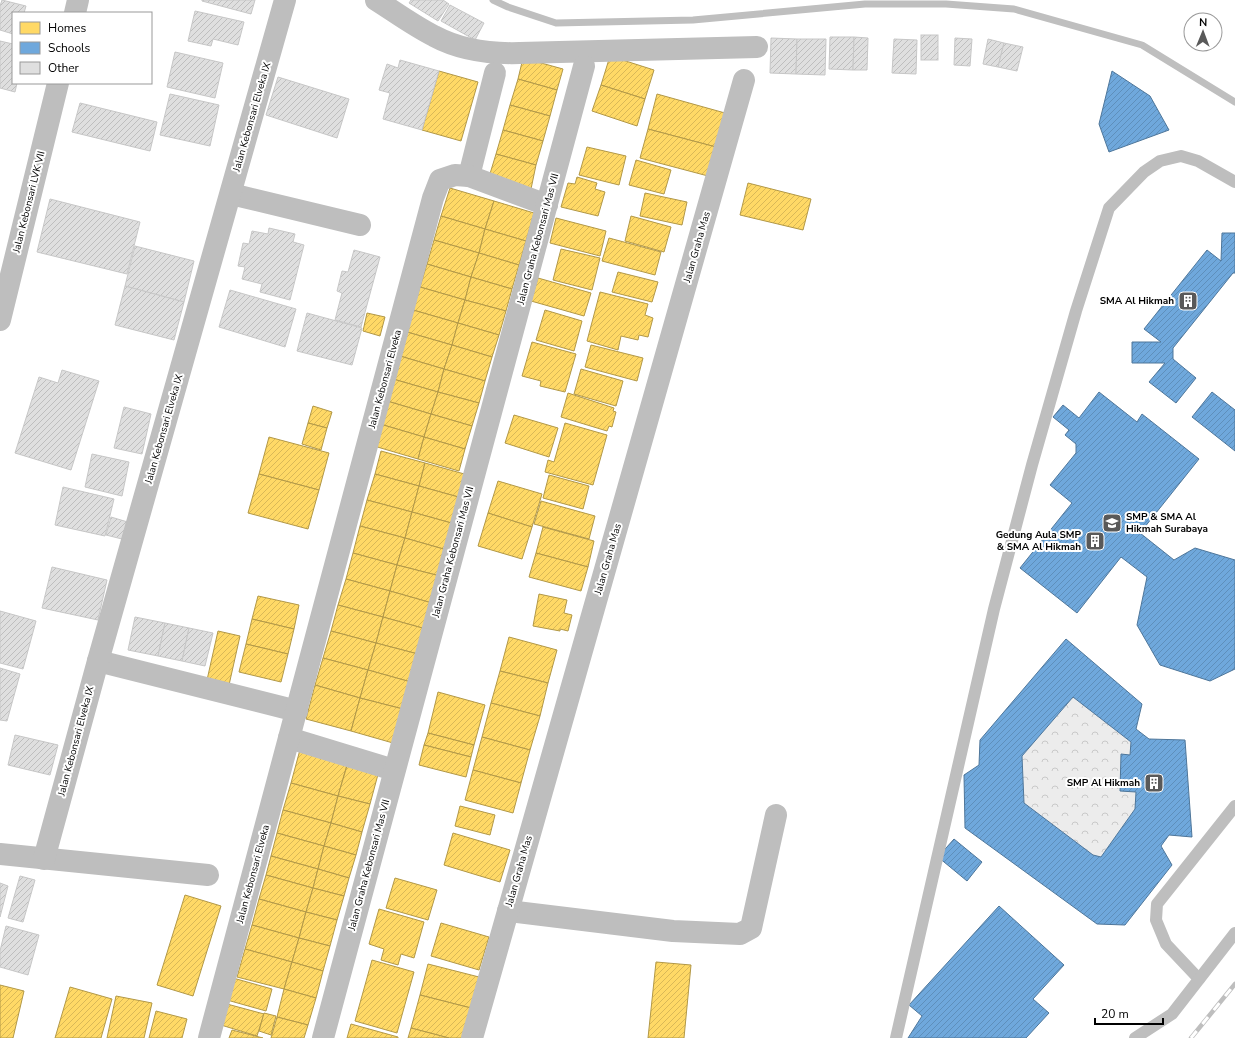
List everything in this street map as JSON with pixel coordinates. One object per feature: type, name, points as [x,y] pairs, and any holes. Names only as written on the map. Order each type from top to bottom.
[{"type":"street","points":[[75,12],[78,0]]},
{"type":"street","name":"Jalan Kebonsari Elveka IX","points":[[44,859],[98,661],[285,0]]},
{"type":"street","points":[[376,0],[434,36],[454,45],[490,53],[520,54],[757,47]]},
{"type":"street","name":"Jalan Graha Kebonsari Mas VII","points":[[322,1038],[584,66]]},
{"type":"street","points":[[495,74],[469,176],[547,205]]},
{"type":"street","name":"Jalan Graha Mas","points":[[472,1038],[744,80]]},
{"type":"street","name":"Jalan Kebonsari LVK VII","points":[[0,320],[58,84]]},
{"type":"street","name":"Jalan Kebonsari Elveka","points":[[209,1038],[433,198],[440,180],[455,175],[469,176]]},
{"type":"street","points":[[231,194],[360,226]]},
{"type":"street","points":[[98,661],[297,711]]},
{"type":"street","points":[[289,738],[394,770]]},
{"type":"street","points":[[508,911],[673,931],[740,934],[750,928],[776,815]]},
{"type":"street","points":[[0,854],[208,875]]},
{"type":"lane","points":[[896,1038],[994,609],[1032,465],[1076,311],[1109,208],[1144,172],[1160,161],[1181,156],[1198,161],[1235,182]]},
{"type":"lane","points":[[1199,979],[1166,944],[1156,920],[1157,904],[1235,806]]},
{"type":"lane","points":[[1135,1038],[1172,1014],[1235,933]]},
{"type":"green space","points":[[1073,697],[1131,742],[1130,755],[1121,755],[1120,790],[1136,792],[1135,809],[1101,857],[1093,855],[1024,803],[1022,756]]},
{"type":"building: Homes","points":[[610,56],[654,70],[645,99],[601,85]]},
{"type":"building: Homes","points":[[523,58],[563,69],[557,90],[518,79]]},
{"type":"building: Homes","points":[[439,71],[478,82],[461,141],[422,130]]},
{"type":"building: Homes","points":[[518,79],[557,90],[550,116],[510,105]]},
{"type":"building: Homes","points":[[601,85],[645,99],[637,126],[592,111]]},
{"type":"building: Homes","points":[[657,94],[725,113],[716,147],[648,129]]},
{"type":"building: Homes","points":[[510,105],[550,116],[543,141],[503,130]]},
{"type":"building: Homes","points":[[648,129],[716,147],[708,176],[640,158]]},
{"type":"building: Homes","points":[[503,130],[543,141],[536,165],[496,154]]},
{"type":"building: Homes","points":[[587,147],[626,156],[619,185],[579,175]]},
{"type":"building: Homes","points":[[496,154],[536,165],[531,189],[489,177]]},
{"type":"building: Homes","points":[[636,160],[671,170],[664,194],[629,185]]},
{"type":"building: Homes","points":[[577,177],[597,183],[595,189],[605,192],[598,216],[561,207],[568,183],[575,184]]},
{"type":"building: Homes","points":[[748,183],[811,199],[803,230],[740,215]]},
{"type":"building: Homes","points":[[450,188],[494,201],[485,229],[441,216]]},
{"type":"building: Homes","points":[[645,193],[687,202],[682,225],[640,216]]},
{"type":"building: Homes","points":[[494,201],[534,213],[526,241],[485,229]]},
{"type":"building: Homes","points":[[441,216],[485,229],[479,253],[434,240]]},
{"type":"building: Homes","points":[[631,216],[671,227],[664,252],[625,241]]},
{"type":"building: Homes","points":[[556,218],[606,231],[600,256],[550,243]]},
{"type":"building: Homes","points":[[485,229],[526,241],[519,265],[479,253]]},
{"type":"building: Homes","points":[[609,238],[661,252],[655,275],[602,261]]},
{"type":"building: Homes","points":[[434,240],[479,253],[471,277],[427,264]]},
{"type":"building: Homes","points":[[561,249],[600,258],[592,290],[553,280]]},
{"type":"building: Homes","points":[[479,253],[519,265],[512,289],[471,277]]},
{"type":"building: Homes","points":[[427,264],[471,277],[465,300],[420,287]]},
{"type":"building: Homes","points":[[618,272],[658,282],[652,302],[612,292]]},
{"type":"building: Homes","points":[[471,277],[512,289],[506,311],[465,300]]},
{"type":"building: Homes","points":[[538,278],[591,293],[584,316],[531,301]]},
{"type":"building: Homes","points":[[420,287],[465,300],[458,323],[413,310]]},
{"type":"building: Homes","points":[[600,292],[648,304],[645,315],[653,318],[648,337],[639,335],[638,340],[621,336],[618,350],[587,341]]},
{"type":"building: Homes","points":[[465,300],[506,311],[499,335],[458,323]]},
{"type":"building: Homes","points":[[413,310],[458,323],[452,345],[407,332]]},
{"type":"building: Homes","points":[[545,310],[582,321],[574,351],[536,340]]},
{"type":"building: Homes","points":[[367,313],[385,317],[380,336],[363,331]]},
{"type":"building: Homes","points":[[458,323],[499,335],[492,357],[452,345]]},
{"type":"building: Homes","points":[[407,332],[452,345],[444,369],[400,356]]},
{"type":"building: Homes","points":[[532,342],[576,354],[565,392],[540,386],[541,381],[522,376]]},
{"type":"building: Homes","points":[[452,345],[492,357],[485,381],[444,369]]},
{"type":"building: Homes","points":[[591,345],[643,358],[637,381],[585,367]]},
{"type":"building: Homes","points":[[400,356],[444,369],[438,392],[393,379]]},
{"type":"building: Homes","points":[[444,369],[485,381],[479,403],[438,392]]},
{"type":"building: Homes","points":[[581,369],[623,381],[616,406],[574,394]]},
{"type":"building: Homes","points":[[393,379],[438,392],[431,414],[387,401]]},
{"type":"building: Homes","points":[[438,392],[479,403],[472,426],[431,414]]},
{"type":"building: Homes","points":[[568,393],[614,408],[613,411],[616,412],[612,427],[609,426],[607,431],[561,417]]},
{"type":"building: Homes","points":[[387,401],[431,414],[424,437],[380,424]]},
{"type":"building: Homes","points":[[313,406],[332,412],[327,428],[308,423]]},
{"type":"building: Homes","points":[[431,414],[472,426],[465,449],[424,437]]},
{"type":"building: Homes","points":[[514,415],[558,428],[549,457],[505,443]]},
{"type":"building: Homes","points":[[308,423],[327,428],[321,450],[302,444]]},
{"type":"building: Homes","points":[[565,423],[607,435],[593,485],[545,472],[548,460],[554,462]]},
{"type":"building: Homes","points":[[380,424],[424,437],[418,459],[374,446]]},
{"type":"building: Homes","points":[[269,437],[329,453],[319,490],[259,474]]},
{"type":"building: Homes","points":[[424,437],[465,449],[459,471],[418,459]]},
{"type":"building: Homes","points":[[381,451],[425,463],[419,486],[375,474]]},
{"type":"building: Homes","points":[[425,463],[468,475],[462,498],[419,486]]},
{"type":"building: Homes","points":[[259,474],[319,490],[308,529],[248,513]]},
{"type":"building: Homes","points":[[375,474],[419,486],[412,512],[367,500]]},
{"type":"building: Homes","points":[[549,475],[589,486],[583,509],[543,498]]},
{"type":"building: Homes","points":[[498,481],[542,494],[532,527],[488,513]]},
{"type":"building: Homes","points":[[419,486],[462,498],[455,524],[412,512]]},
{"type":"building: Homes","points":[[367,500],[412,512],[405,538],[360,526]]},
{"type":"building: Homes","points":[[541,501],[595,516],[589,539],[534,524]]},
{"type":"building: Homes","points":[[412,512],[455,524],[447,550],[405,538]]},
{"type":"building: Homes","points":[[488,513],[532,527],[522,559],[478,546]]},
{"type":"building: Homes","points":[[360,526],[405,538],[397,565],[353,553]]},
{"type":"building: Homes","points":[[543,527],[594,541],[588,567],[536,553]]},
{"type":"building: Homes","points":[[405,538],[447,550],[440,576],[397,565]]},
{"type":"building: Homes","points":[[353,553],[397,565],[390,591],[346,579]]},
{"type":"building: Homes","points":[[536,553],[588,567],[581,591],[529,577]]},
{"type":"building: Homes","points":[[397,565],[440,576],[432,603],[390,591]]},
{"type":"building: Homes","points":[[346,579],[390,591],[383,617],[338,605]]},
{"type":"building: Homes","points":[[390,591],[432,603],[426,629],[383,617]]},
{"type":"building: Homes","points":[[539,594],[567,600],[564,613],[572,615],[568,631],[533,626]]},
{"type":"building: Homes","points":[[258,596],[299,605],[294,629],[252,619]]},
{"type":"building: Homes","points":[[338,605],[383,617],[376,643],[331,631]]},
{"type":"building: Homes","points":[[383,617],[426,629],[418,654],[376,643]]},
{"type":"building: Homes","points":[[252,619],[294,629],[288,654],[246,644]]},
{"type":"building: Homes","points":[[218,631],[240,636],[229,685],[207,680]]},
{"type":"building: Homes","points":[[331,631],[376,643],[368,670],[323,658]]},
{"type":"building: Homes","points":[[509,637],[557,650],[548,683],[500,671]]},
{"type":"building: Homes","points":[[376,643],[418,654],[411,682],[368,670]]},
{"type":"building: Homes","points":[[246,644],[288,654],[281,682],[239,672]]},
{"type":"building: Homes","points":[[323,658],[368,670],[360,698],[315,685]]},
{"type":"building: Homes","points":[[368,670],[411,682],[403,709],[360,698]]},
{"type":"building: Homes","points":[[500,671],[548,683],[540,716],[491,703]]},
{"type":"building: Homes","points":[[315,685],[360,698],[351,731],[306,719]]},
{"type":"building: Homes","points":[[438,692],[485,705],[474,745],[428,733]]},
{"type":"building: Homes","points":[[360,698],[403,709],[393,743],[351,731]]},
{"type":"building: Homes","points":[[491,703],[540,716],[530,750],[482,737]]},
{"type":"building: Homes","points":[[428,733],[474,745],[471,757],[424,745]]},
{"type":"building: Homes","points":[[482,737],[530,750],[521,783],[473,770]]},
{"type":"building: Homes","points":[[424,745],[471,757],[466,777],[419,765]]},
{"type":"building: Homes","points":[[301,746],[349,758],[338,796],[291,783]]},
{"type":"building: Homes","points":[[349,759],[380,767],[370,804],[338,796]]},
{"type":"building: Homes","points":[[473,770],[521,783],[513,813],[465,800]]},
{"type":"building: Homes","points":[[291,783],[338,796],[331,823],[283,810]]},
{"type":"building: Homes","points":[[338,796],[370,804],[362,832],[331,823]]},
{"type":"building: Homes","points":[[460,806],[495,815],[490,835],[455,826]]},
{"type":"building: Homes","points":[[283,810],[331,823],[324,846],[277,833]]},
{"type":"building: Homes","points":[[331,823],[362,832],[356,855],[324,846]]},
{"type":"building: Homes","points":[[277,833],[324,846],[318,869],[271,856]]},
{"type":"building: Homes","points":[[453,833],[510,850],[500,882],[444,865]]},
{"type":"building: Homes","points":[[324,846],[356,855],[349,878],[318,869]]},
{"type":"building: Homes","points":[[271,856],[318,869],[313,888],[266,875]]},
{"type":"building: Homes","points":[[318,869],[349,878],[344,896],[313,888]]},
{"type":"building: Homes","points":[[266,875],[313,888],[306,912],[259,899]]},
{"type":"building: Homes","points":[[395,878],[437,890],[428,920],[386,908]]},
{"type":"building: Homes","points":[[313,888],[344,896],[337,920],[306,912]]},
{"type":"building: Homes","points":[[185,895],[221,906],[193,996],[157,985]]},
{"type":"building: Homes","points":[[259,899],[306,912],[299,938],[252,925]]},
{"type":"building: Homes","points":[[379,909],[424,922],[414,958],[401,954],[398,965],[381,960],[384,949],[369,944]]},
{"type":"building: Homes","points":[[306,912],[337,920],[330,946],[299,938]]},
{"type":"building: Homes","points":[[441,923],[489,937],[479,970],[431,956]]},
{"type":"building: Homes","points":[[252,925],[299,938],[292,962],[245,949]]},
{"type":"building: Homes","points":[[299,938],[330,946],[323,971],[292,962]]},
{"type":"building: Homes","points":[[245,949],[292,962],[284,989],[237,977]]},
{"type":"building: Homes","points":[[372,960],[414,972],[397,1033],[355,1021]]},
{"type":"building: Homes","points":[[292,962],[323,971],[316,998],[284,989]]},
{"type":"building: Homes","points":[[656,962],[691,965],[684,1038],[648,1038]]},
{"type":"building: Homes","points":[[428,964],[479,977],[471,1008],[420,995]]},
{"type":"building: Homes","points":[[233,978],[272,989],[266,1011],[227,1000]]},
{"type":"building: Homes","points":[[0,985],[24,991],[13,1038],[0,1038]]},
{"type":"building: Homes","points":[[70,987],[112,999],[101,1038],[55,1038]]},
{"type":"building: Homes","points":[[284,989],[316,998],[308,1025],[277,1017]]},
{"type":"building: Homes","points":[[420,995],[471,1008],[463,1038],[449,1038],[411,1028]]},
{"type":"building: Homes","points":[[116,996],[152,1003],[144,1038],[107,1038]]},
{"type":"building: Homes","points":[[227,1004],[264,1014],[257,1036],[221,1025]]},
{"type":"building: Homes","points":[[156,1011],[187,1019],[182,1038],[149,1038]]},
{"type":"building: Homes","points":[[264,1013],[276,1016],[271,1035],[259,1031]]},
{"type":"building: Homes","points":[[277,1017],[308,1025],[304,1038],[271,1038]]},
{"type":"building: Homes","points":[[351,1024],[398,1037],[398,1038],[347,1038]]},
{"type":"building: Homes","points":[[411,1028],[449,1038],[408,1038]]},
{"type":"building: Homes","points":[[232,1030],[263,1038],[229,1038]]},
{"type":"building: Schools","points":[[1112,71],[1150,96],[1169,130],[1109,152],[1099,124]]},
{"type":"building: Schools","name":"SMA Al Hikmah","points":[[1222,233],[1235,233],[1235,273],[1233,273],[1173,348],[1173,359],[1196,378],[1176,403],[1149,382],[1165,363],[1132,363],[1132,342],[1161,342],[1144,329],[1207,250],[1221,261]]},
{"type":"building: Schools","name":"Gedung Aula SMP & SMA Al Hikmah","points":[[1099,392],[1137,422],[1142,414],[1199,459],[1140,533],[1174,560],[1195,548],[1235,560],[1235,669],[1210,681],[1160,665],[1137,625],[1147,577],[1121,557],[1077,613],[1020,568],[1072,503],[1050,485],[1076,453],[1076,444],[1065,435],[1069,430],[1053,417],[1063,405],[1079,418]]},
{"type":"building: Schools","points":[[1212,392],[1235,410],[1235,451],[1192,417]]},
{"type":"building: Schools","name":"SMP Al Hikmah","points":[[1066,639],[1142,704],[1136,729],[1149,739],[1185,740],[1192,837],[1169,835],[1161,846],[1172,865],[1125,925],[1097,924],[965,828],[964,775],[979,765],[980,740]],"holes":[[[1073,697],[1131,742],[1130,755],[1121,754],[1120,791],[1136,792],[1135,809],[1101,857],[1093,855],[1024,803],[1022,756]]]},
{"type":"building: Schools","points":[[954,839],[982,862],[967,881],[938,857]]},
{"type":"building: Schools","points":[[999,906],[1064,965],[1033,999],[1049,1013],[1026,1038],[908,1038],[922,1016],[909,1005]]},
{"type":"building: Other","points":[[2,0],[26,6],[24,12],[12,12],[12,34],[0,30],[0,6]]},
{"type":"building: Other","points":[[202,0],[255,0],[251,14]]},
{"type":"building: Other","points":[[411,0],[443,0],[449,4],[438,21],[409,3]]},
{"type":"building: Other","points":[[450,5],[484,23],[475,40],[441,21]]},
{"type":"building: Other","points":[[195,11],[244,22],[238,45],[213,39],[211,46],[188,41]]},
{"type":"building: Other","points":[[921,35],[938,35],[938,60],[921,60]]},
{"type":"building: Other","points":[[830,37],[854,37],[853,70],[829,69]]},
{"type":"building: Other","points":[[854,37],[868,38],[867,70],[853,70]]},
{"type":"building: Other","points":[[771,38],[797,39],[796,74],[770,73]]},
{"type":"building: Other","points":[[955,38],[972,39],[970,66],[954,65]]},
{"type":"building: Other","points":[[797,39],[826,39],[825,75],[796,74]]},
{"type":"building: Other","points":[[894,39],[917,40],[916,74],[892,73]]},
{"type":"building: Other","points":[[988,39],[1004,43],[998,67],[983,64]]},
{"type":"building: Other","points":[[0,41],[12,44],[12,84],[17,84],[15,92],[0,88]]},
{"type":"building: Other","points":[[1004,43],[1023,47],[1017,71],[998,67]]},
{"type":"building: Other","points":[[175,52],[223,63],[215,98],[167,87]]},
{"type":"building: Other","points":[[400,60],[439,71],[422,130],[383,119],[390,93],[379,90],[387,64],[398,68]]},
{"type":"building: Other","points":[[278,77],[349,99],[337,138],[266,115]]},
{"type":"building: Other","points":[[170,94],[219,105],[210,146],[160,135]]},
{"type":"building: Other","points":[[80,103],[157,122],[150,151],[72,132]]},
{"type":"building: Other","points":[[50,199],[140,222],[127,274],[37,252]]},
{"type":"building: Other","points":[[269,228],[295,234],[293,242],[304,245],[290,300],[260,292],[262,284],[242,279],[245,267],[238,266],[243,243],[249,244],[252,231],[268,234]]},
{"type":"building: Other","points":[[135,246],[194,261],[184,302],[125,286]]},
{"type":"building: Other","points":[[354,250],[380,257],[361,327],[335,320],[342,293],[337,291],[342,271],[348,272]]},
{"type":"building: Other","points":[[125,286],[184,302],[174,340],[115,325]]},
{"type":"building: Other","points":[[230,290],[296,309],[285,347],[219,327]]},
{"type":"building: Other","points":[[307,313],[362,328],[352,365],[297,351]]},
{"type":"building: Other","points":[[62,370],[99,381],[71,470],[15,453],[39,377],[58,383]]},
{"type":"building: Other","points":[[124,407],[151,414],[142,454],[114,448]]},
{"type":"building: Other","points":[[92,454],[129,462],[122,496],[85,487]]},
{"type":"building: Other","points":[[63,487],[114,499],[105,536],[55,525]]},
{"type":"building: Other","points":[[111,517],[131,523],[126,540],[106,535]]},
{"type":"building: Other","points":[[52,567],[107,580],[98,620],[42,608]]},
{"type":"building: Other","points":[[0,611],[36,621],[23,669],[0,663]]},
{"type":"building: Other","points":[[135,617],[165,623],[158,656],[128,650]]},
{"type":"building: Other","points":[[165,623],[189,628],[182,661],[158,656]]},
{"type":"building: Other","points":[[189,628],[213,633],[205,666],[182,661]]},
{"type":"building: Other","points":[[0,668],[20,674],[7,721],[0,720]]},
{"type":"building: Other","points":[[15,735],[58,745],[50,775],[8,765]]},
{"type":"building: Other","points":[[20,876],[35,880],[23,922],[8,918]]},
{"type":"building: Other","points":[[0,883],[8,886],[0,917]]},
{"type":"building: Other","points":[[6,926],[39,935],[28,975],[0,967],[0,951]]},
{"type":"waterway","points":[[493,0],[508,7],[556,23],[693,20],[865,4],[946,4],[1014,9],[1142,45],[1235,102]]},
{"type":"railway","points":[[1191,1038],[1235,984]]},
{"type":"place","name":"SMA Al Hikmah","points":[[1188,301]]},
{"type":"place","name":"SMP & SMA Al Hikmah Surabaya","points":[[1112,523]]},
{"type":"place","name":"Gedung Aula SMP & SMA Al Hikmah","points":[[1095,541]]},
{"type":"place","name":"SMP Al Hikmah","points":[[1154,783]]}]
